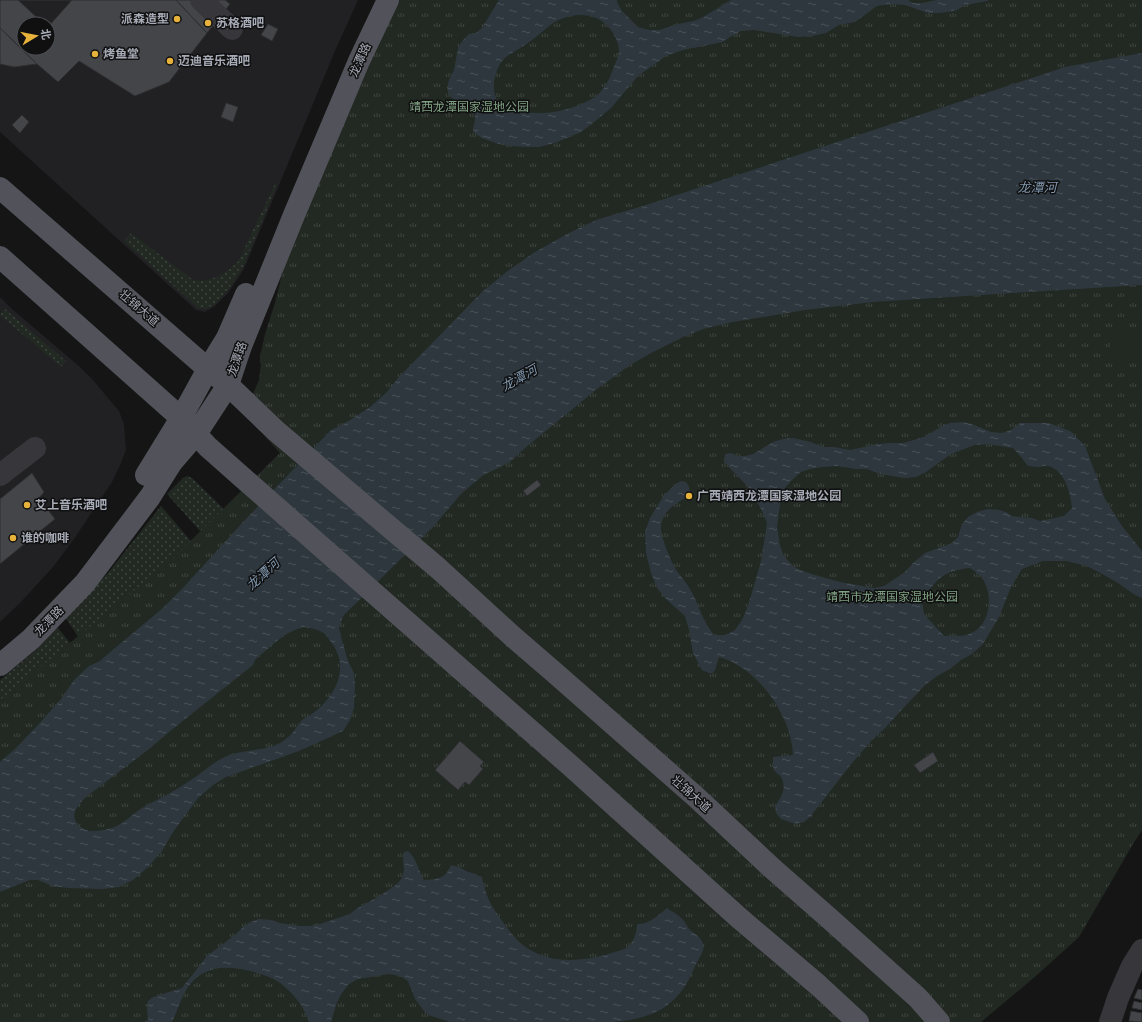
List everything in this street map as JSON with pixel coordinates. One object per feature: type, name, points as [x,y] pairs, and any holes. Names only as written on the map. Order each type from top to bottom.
[{"type":"main road","name":"龙潭路","points":[[0,651],[22,632],[74,576],[125,508],[181,418],[208,368],[227,338],[374,0]]},
{"type":"main road","name":"龙潭路","points":[[0,665],[31,639],[85,583],[150,497],[172,462],[196,434],[228,385],[241,346],[294,215],[359,61],[388,0]]},
{"type":"main road","name":"壮锦大道","points":[[0,188],[228,385],[276,431],[438,569],[696,797],[773,869],[918,998],[939,1022]]},
{"type":"main road","points":[[0,257],[181,418],[208,447],[572,767],[858,1022]]},
{"type":"street","points":[[201,0],[232,29]]},
{"type":"street","points":[[0,474],[35,448]]},
{"type":"street","points":[[1110,1022],[1118,998],[1132,966],[1142,950]]},
{"type":"shaded area","points":[[0,0],[358,0],[335,51],[244,269],[229,292],[214,307],[205,312],[196,310],[0,132]]},
{"type":"shaded area","points":[[0,297],[80,367],[119,411],[124,424],[126,450],[112,482],[74,539],[53,567],[20,603],[0,622]]},
{"type":"green space","name":"广西靖西龙潭国家湿地公园","points":[[389,0],[1142,0],[1142,830],[1079,937],[981,1022],[0,1022],[0,700],[171,560],[280,453],[255,425],[251,398],[259,380],[261,364],[260,356],[265,334],[275,303],[288,249]]},
{"type":"green space","points":[[275,184],[277,185],[243,267],[228,290],[214,305],[205,309],[198,308],[124,241],[131,233],[193,280],[199,281],[212,279],[230,269],[239,260]]},
{"type":"green space","points":[[5,309],[66,361],[61,367],[0,315]]},
{"type":"green space","points":[[1142,332],[1142,355],[1128,356],[1121,359],[1114,358],[1111,352],[1109,334]]},
{"type":"green space","points":[[187,476],[192,478],[227,512],[201,532],[167,494]]},
{"type":"green space","points":[[161,506],[192,544],[85,647],[65,617],[108,573]]},
{"type":"green space","points":[[57,627],[81,656],[0,738],[0,680],[31,654]]},
{"type":"water","points":[[499,0],[617,0],[622,11],[638,27],[649,30],[659,30],[694,21],[731,0],[908,0],[913,3],[922,3],[937,0],[989,0],[965,5],[957,10],[938,13],[928,13],[905,5],[891,4],[877,6],[855,22],[839,25],[826,33],[812,36],[798,37],[754,30],[741,31],[723,42],[683,50],[666,56],[638,76],[611,108],[581,132],[555,143],[539,147],[499,144],[482,138],[473,132],[475,114],[465,106],[455,101],[449,95],[447,88],[454,70],[458,48],[469,34],[476,33],[482,28]],"holes":[[[578,15],[591,16],[602,21],[611,30],[617,40],[619,52],[618,56],[610,77],[601,92],[582,104],[554,112],[540,113],[512,111],[507,110],[499,104],[494,92],[494,85],[496,72],[502,61],[557,21],[566,17]]]},
{"type":"water","name":"龙潭河","points":[[1142,53],[1142,285],[873,302],[805,310],[733,322],[703,329],[653,352],[630,365],[597,389],[510,462],[482,476],[461,494],[433,527],[343,616],[339,628],[348,661],[354,673],[355,685],[354,708],[350,720],[343,731],[299,751],[226,777],[213,785],[198,798],[173,832],[162,851],[147,868],[133,880],[119,887],[103,889],[68,888],[52,886],[38,880],[30,880],[0,892],[0,762],[37,726],[61,699],[74,680],[89,666],[100,661],[163,608],[182,589],[244,521],[330,431],[370,407],[386,393],[399,377],[483,291],[509,270],[535,252],[599,219],[643,206],[1065,67]],"holes":[[[304,627],[315,629],[326,635],[336,649],[340,663],[340,670],[334,690],[327,700],[316,711],[304,718],[288,737],[276,745],[227,756],[112,828],[91,831],[79,826],[74,815],[78,805],[86,797],[149,749],[253,665],[255,660],[278,640],[290,632]]]},
{"type":"water","points":[[963,422],[991,432],[1002,433],[1011,430],[1020,423],[1049,423],[1070,431],[1085,446],[1105,499],[1122,526],[1142,551],[1142,598],[1087,566],[1066,561],[1043,561],[1022,569],[1011,587],[999,617],[983,644],[972,654],[924,686],[871,741],[810,817],[804,822],[796,824],[781,819],[776,813],[775,806],[782,796],[784,785],[781,777],[774,770],[773,757],[793,755],[791,740],[786,725],[779,709],[770,695],[759,682],[733,662],[719,657],[715,670],[712,673],[702,670],[693,653],[685,616],[666,599],[657,588],[651,573],[646,553],[645,532],[650,518],[664,495],[681,481],[686,482],[690,492],[685,498],[676,503],[664,516],[661,524],[663,538],[672,562],[690,589],[710,630],[714,635],[724,635],[734,631],[742,620],[748,606],[761,561],[767,523],[749,488],[724,462],[725,454],[731,453],[737,456],[745,456],[753,454],[773,442],[793,438],[811,442],[822,447],[834,447],[850,450],[878,444],[903,443],[926,436],[950,423]],"holes":[[[987,444],[1013,448],[1028,466],[1049,466],[1055,469],[1063,478],[1069,490],[1072,508],[1064,516],[1040,521],[1032,518],[1011,516],[1000,510],[988,509],[977,512],[968,517],[962,524],[958,537],[952,543],[925,553],[905,572],[884,586],[874,588],[840,582],[808,573],[796,568],[783,554],[777,527],[783,490],[801,472],[810,469],[839,466],[855,469],[867,469],[881,474],[904,478],[916,477],[926,472],[951,454],[975,445]],[[970,568],[977,573],[985,583],[989,597],[988,612],[981,625],[969,634],[944,636],[924,614],[922,601],[941,577],[953,571]]]},
{"type":"water","points":[[408,851],[415,861],[424,880],[444,876],[451,865],[482,877],[487,894],[496,913],[511,933],[523,945],[544,956],[554,959],[574,960],[605,955],[623,949],[629,946],[633,940],[636,934],[637,924],[649,921],[667,908],[680,917],[689,929],[701,939],[703,947],[702,952],[690,978],[682,990],[665,1007],[655,1013],[643,1017],[614,1022],[450,1022],[428,1015],[415,999],[408,981],[400,976],[389,974],[358,979],[349,984],[337,1002],[331,1022],[309,1022],[304,1010],[296,999],[277,981],[255,972],[221,968],[201,974],[191,983],[184,993],[172,1022],[144,1022],[148,1020],[148,1001],[153,997],[182,988],[207,956],[250,922],[259,919],[272,920],[299,926],[310,926],[350,914],[397,884],[402,878],[404,870],[404,852]]},
{"type":"building","points":[[0,0],[176,0],[207,33],[169,82],[135,96],[79,61],[58,82],[29,56],[56,56],[56,16],[16,16],[16,44],[0,28]]},
{"type":"building","points":[[18,0],[72,0],[56,18],[56,16],[35,16]]},
{"type":"building","points":[[176,0],[225,0],[230,4],[207,33]]},
{"type":"building","points":[[268,24],[278,29],[272,41],[261,35]]},
{"type":"building","points":[[0,28],[16,44],[16,56],[29,56],[37,64],[14,67],[0,64]]},
{"type":"building","points":[[226,103],[238,107],[233,122],[221,117]]},
{"type":"building","points":[[22,115],[29,122],[20,133],[12,125]]},
{"type":"building","points":[[32,473],[44,492],[39,498],[55,519],[0,564],[0,499]]},
{"type":"building","points":[[537,480],[541,485],[527,496],[523,491]]},
{"type":"building","points":[[460,741],[484,762],[480,766],[483,769],[469,785],[465,782],[458,790],[435,770]]},
{"type":"building","points":[[933,752],[938,761],[920,773],[914,765]]},
{"type":"building","points":[[1138,989],[1142,990],[1142,1000],[1134,998]]},
{"type":"building","points":[[1134,1001],[1142,1003],[1142,1010],[1132,1008]]},
{"type":"building","points":[[1131,1011],[1142,1013],[1142,1022],[1129,1021]]},
{"type":"place","name":"派森造型","points":[[177,19]]},
{"type":"place","name":"苏格酒吧","points":[[208,23]]},
{"type":"place","name":"烤鱼堂","points":[[95,54]]},
{"type":"place","name":"迈迪音乐酒吧","points":[[170,61]]},
{"type":"place","name":"广西靖西龙潭国家湿地公园","points":[[689,496]]},
{"type":"place","name":"艾上音乐酒吧","points":[[27,505]]},
{"type":"place","name":"谁的咖啡","points":[[13,538]]},
{"type":"park label","name":"靖西龙潭国家湿地公园","points":[[469,107]]},
{"type":"park label","name":"靖西市龙潭国家湿地公园","points":[[892,597]]}]
